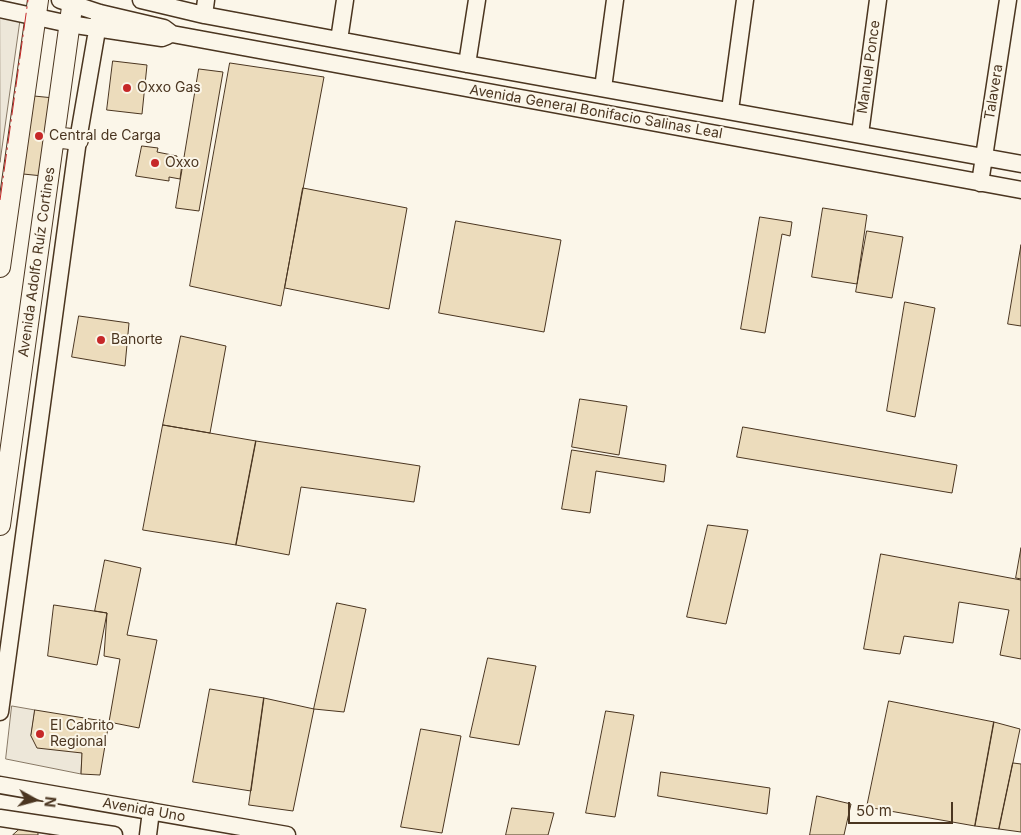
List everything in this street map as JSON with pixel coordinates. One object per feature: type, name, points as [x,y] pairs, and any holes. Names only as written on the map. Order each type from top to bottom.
[{"type":"main road","name":"Avenida Adolfo Ruíz Cortines","points":[[0,525],[55,137],[68,7]]},
{"type":"main road","points":[[0,267],[36,9]]},
{"type":"main road","points":[[55,137],[78,140]]},
{"type":"street","points":[[141,0],[205,7],[277,28],[339,40],[1021,164]]},
{"type":"street","points":[[339,40],[345,0]]},
{"type":"street","points":[[467,64],[477,0]]},
{"type":"street","points":[[603,88],[615,0]]},
{"type":"street","points":[[730,110],[746,0]]},
{"type":"street","name":"Manuel Ponce","points":[[860,134],[878,0]]},
{"type":"street","name":"Talavera","points":[[980,183],[1008,0]]},
{"type":"street","name":"Avenida General Bonifacio Salinas Leal","points":[[0,9],[68,7],[98,21],[162,38],[172,34],[568,109],[755,140],[1021,190]]},
{"type":"street","points":[[0,712],[78,140],[98,21]]},
{"type":"street","points":[[277,28],[313,60]]},
{"type":"street","points":[[568,109],[572,82]]},
{"type":"street","name":"Avenida Uno","points":[[0,785],[287,835]]},
{"type":"street","points":[[148,835],[151,811]]},
{"type":"street","points":[[0,818],[87,833],[114,835]]},
{"type":"shaded area","points":[[0,16],[20,20],[0,162]]},
{"type":"shaded area","points":[[12,706],[35,710],[31,736],[82,753],[81,774],[6,759]]},
{"type":"building","name":"Oxxo Gas","points":[[113,61],[147,65],[142,114],[107,110]]},
{"type":"building","points":[[230,63],[324,77],[281,306],[190,286]]},
{"type":"building","points":[[199,69],[223,72],[199,211],[176,208]]},
{"type":"building","name":"Central de Carga","points":[[34,96],[54,98],[43,176],[23,174]]},
{"type":"building","points":[[142,146],[158,148],[157,152],[177,156],[176,163],[182,164],[180,179],[169,177],[169,181],[136,176]]},
{"type":"building","points":[[303,188],[407,208],[389,309],[285,288]]},
{"type":"building","points":[[823,208],[867,215],[857,284],[812,277]]},
{"type":"building","points":[[760,217],[792,222],[790,236],[782,234],[765,333],[741,329]]},
{"type":"building","points":[[456,221],[561,240],[544,332],[439,313]]},
{"type":"building","points":[[867,231],[903,237],[892,298],[856,292]]},
{"type":"building","points":[[1021,245],[1021,326],[1008,324]]},
{"type":"building","points":[[905,302],[935,308],[915,417],[887,411]]},
{"type":"building","name":"Banorte","points":[[79,316],[129,323],[125,366],[72,357]]},
{"type":"building","points":[[181,336],[226,346],[210,433],[163,425]]},
{"type":"building","points":[[580,399],[627,406],[619,455],[572,447]]},
{"type":"building","points":[[163,425],[256,441],[236,545],[143,530]]},
{"type":"building","points":[[743,427],[957,465],[952,493],[737,457]]},
{"type":"building","points":[[256,441],[420,466],[414,502],[301,487],[289,555],[236,545]]},
{"type":"building","points":[[572,450],[666,465],[664,482],[596,471],[590,513],[562,509]]},
{"type":"building","points":[[708,525],[748,530],[726,624],[687,617]]},
{"type":"building","points":[[1021,548],[1021,579],[1016,578]]},
{"type":"building","points":[[881,554],[1021,580],[1021,659],[1000,655],[1009,610],[959,602],[953,643],[904,636],[900,654],[864,649]]},
{"type":"building","points":[[105,560],[141,568],[127,635],[157,640],[139,728],[109,722],[120,659],[104,656],[107,613],[95,611]]},
{"type":"building","points":[[337,603],[366,609],[344,712],[314,709]]},
{"type":"building","points":[[54,605],[107,613],[97,665],[48,656]]},
{"type":"building","points":[[488,658],[536,666],[519,745],[470,737]]},
{"type":"building","points":[[210,689],[264,698],[251,791],[193,782]]},
{"type":"building","points":[[264,698],[314,709],[293,811],[249,805]]},
{"type":"building","points":[[889,701],[994,722],[975,826],[867,807]]},
{"type":"building","points":[[35,710],[109,722],[100,775],[81,774],[82,753],[37,748],[31,736]]},
{"type":"building","points":[[606,711],[634,715],[615,817],[586,813]]},
{"type":"building","points":[[994,722],[1020,729],[999,829],[975,826]]},
{"type":"building","points":[[421,729],[461,736],[442,833],[401,827]]},
{"type":"building","points":[[1013,763],[1021,764],[1021,832],[999,829]]},
{"type":"building","points":[[661,772],[770,788],[767,814],[658,796]]},
{"type":"building","points":[[817,796],[851,804],[844,835],[810,835]]},
{"type":"building","points":[[512,808],[554,813],[548,835],[506,835]]},
{"type":"building","points":[[22,827],[38,832],[38,835],[13,835]]},
{"type":"power","points":[[0,200],[28,0]]},
{"type":"place","name":"Oxxo Gas","points":[[127,88]]},
{"type":"place","name":"Central de Carga","points":[[39,136]]},
{"type":"place","name":"Oxxo","points":[[155,163]]},
{"type":"place","name":"Banorte","points":[[101,340]]},
{"type":"place","name":"El Cabrito Regional","points":[[40,734]]}]
